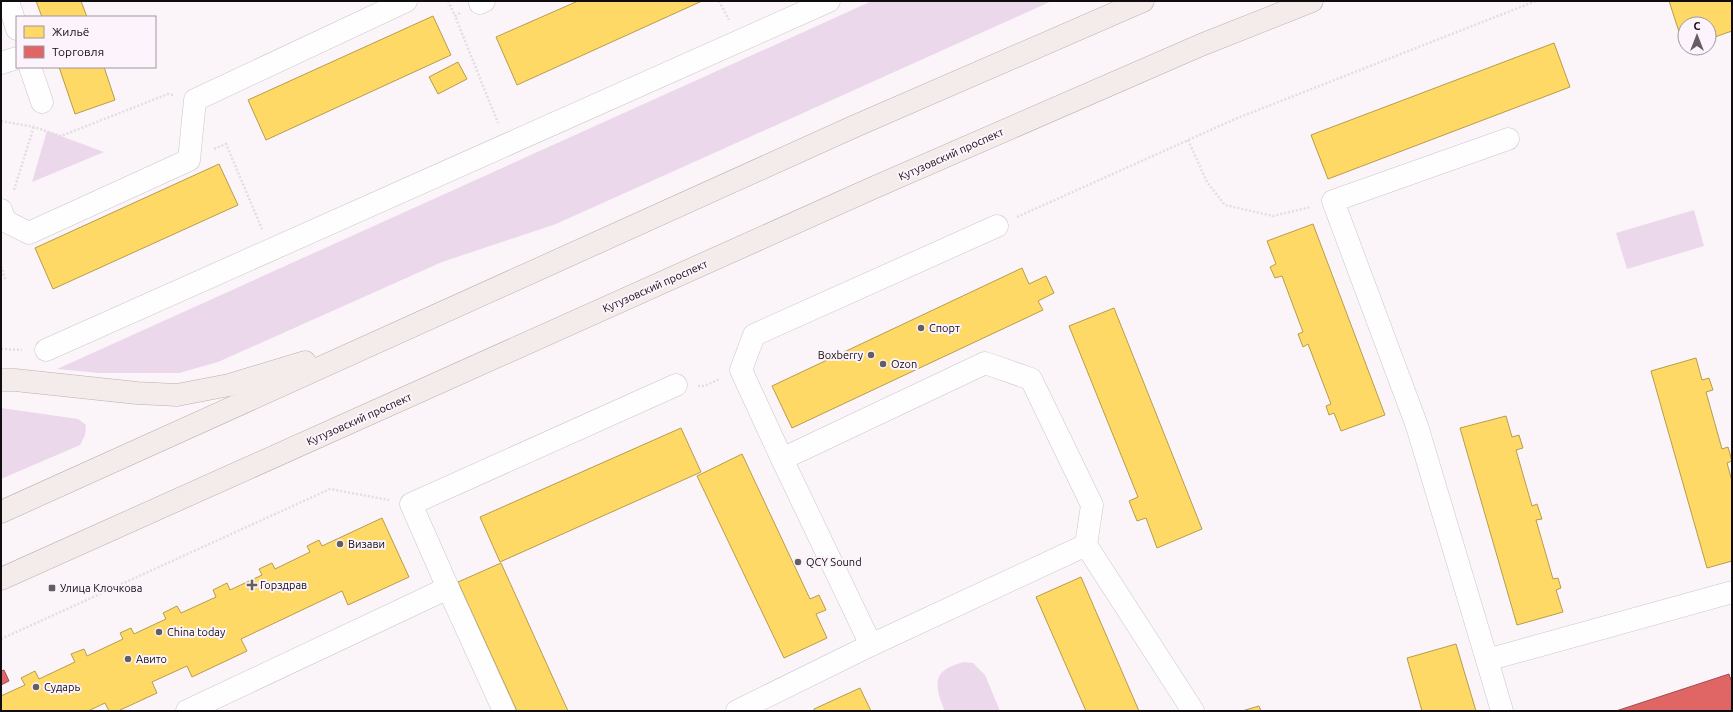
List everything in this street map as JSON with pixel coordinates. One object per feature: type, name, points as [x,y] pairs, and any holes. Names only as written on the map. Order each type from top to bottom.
[{"type":"main road","points":[[1,512],[853,126],[1143,1]]},
{"type":"main road","name":"Кутузовский проспект","points":[[1,579],[882,184],[1201,45],[1312,1]]},
{"type":"main road","points":[[1,380],[15,380],[138,393],[177,395],[229,384],[385,338]]},
{"type":"lane","points":[[8,1],[16,26]]},
{"type":"lane","points":[[3,216],[29,233],[189,160],[195,100],[406,1]]},
{"type":"lane","points":[[46,350],[829,1]]},
{"type":"lane","points":[[1,64],[16,58]]},
{"type":"lane","points":[[30,68],[42,102]]},
{"type":"lane","points":[[1502,711],[1417,426],[1333,202],[1508,139]]},
{"type":"lane","points":[[871,646],[740,370],[754,335],[997,226]]},
{"type":"lane","points":[[782,459],[985,363],[1031,379],[1092,505],[1086,545],[1192,707],[1193,711]]},
{"type":"lane","points":[[504,711],[411,504],[676,384]]},
{"type":"lane","points":[[736,711],[1086,545]]},
{"type":"lane","points":[[186,711],[448,588]]},
{"type":"lane","points":[[1487,660],[1732,592]]},
{"type":"path","points":[[448,1],[458,22],[507,145]]},
{"type":"path","points":[[997,226],[1235,119],[1536,1]]},
{"type":"path","points":[[458,22],[455,16],[482,2]]},
{"type":"path","points":[[1,121],[34,127],[61,136],[168,94],[195,100]]},
{"type":"path","points":[[3,216],[42,102]]},
{"type":"path","points":[[1188,140],[1207,182],[1225,205],[1273,216],[1333,202]]},
{"type":"path","points":[[182,163],[226,144],[271,250]]},
{"type":"path","points":[[1,266],[5,278],[1,279]]},
{"type":"path","points":[[676,384],[704,386],[740,370]]},
{"type":"path","points":[[1,639],[330,489],[411,504]]},
{"type":"shaded area","points":[[872,1],[1052,1],[556,224],[442,262],[218,362],[179,373],[99,373],[57,369]]},
{"type":"shaded area","points":[[47,131],[104,152],[32,182]]},
{"type":"shaded area","points":[[1694,210],[1704,246],[1627,269],[1616,233]]},
{"type":"shaded area","points":[[1,408],[78,419],[86,425],[85,435],[80,445],[1,479]]},
{"type":"shaded area","points":[[963,662],[973,663],[985,675],[1000,711],[945,711],[938,689],[938,679],[947,669]]},
{"type":"building: Жильё","points":[[36,1],[81,1],[87,16],[42,16]]},
{"type":"building: Жильё","points":[[578,1],[702,1],[517,85],[496,37]]},
{"type":"building: Жильё","points":[[1669,1],[1732,1],[1732,31],[1717,36],[1717,16],[1677,16],[1677,26]]},
{"type":"building: Жильё","points":[[433,16],[451,55],[266,140],[248,100]]},
{"type":"building: Жильё","points":[[1554,43],[1570,87],[1328,179],[1311,135]]},
{"type":"building: Жильё","points":[[458,62],[467,79],[438,94],[429,77]]},
{"type":"building: Жильё","points":[[59,68],[104,68],[115,100],[75,114]]},
{"type":"building: Жильё","points":[[219,164],[238,205],[53,289],[35,248]]},
{"type":"building: Жильё","points":[[1313,224],[1385,415],[1341,431],[1334,413],[1329,415],[1326,406],[1331,404],[1308,344],[1303,347],[1298,334],[1303,332],[1282,276],[1275,278],[1270,267],[1276,264],[1267,241]]},
{"type":"building: Жильё","points":[[1022,268],[1029,284],[1046,276],[1054,293],[1038,301],[1043,310],[792,428],[772,386]]},
{"type":"building: Жильё","points":[[1114,308],[1202,529],[1157,548],[1146,518],[1137,521],[1129,501],[1138,497],[1069,326]]},
{"type":"building: Жильё","points":[[1696,358],[1702,380],[1709,378],[1713,390],[1706,392],[1722,449],[1728,447],[1732,461],[1727,463],[1732,481],[1732,561],[1707,568],[1651,371]]},
{"type":"building: Жильё","points":[[1506,416],[1512,437],[1519,435],[1523,448],[1516,450],[1532,506],[1537,504],[1542,519],[1536,520],[1553,579],[1558,578],[1561,588],[1556,590],[1563,612],[1517,625],[1460,428]]},
{"type":"building: Жильё","points":[[681,428],[701,472],[500,562],[480,517]]},
{"type":"building: Жильё","points":[[742,454],[810,599],[819,595],[826,610],[816,614],[827,638],[784,658],[697,476]]},
{"type":"building: Жильё","points":[[382,518],[409,577],[348,605],[342,591],[241,639],[247,651],[192,677],[187,666],[152,682],[157,693],[118,711],[109,711],[105,703],[88,711],[1,711],[1,696],[25,685],[21,678],[35,671],[39,679],[75,662],[71,654],[84,649],[87,656],[123,639],[120,633],[131,628],[134,634],[166,619],[163,613],[177,606],[181,613],[216,597],[213,590],[227,583],[230,590],[262,575],[259,569],[272,563],[275,569],[310,552],[307,546],[319,540],[322,546]]},
{"type":"building: Жильё","points":[[501,563],[568,711],[517,711],[458,582]]},
{"type":"building: Жильё","points":[[1081,577],[1139,711],[1086,711],[1036,597]]},
{"type":"building: Жильё","points":[[1456,644],[1476,711],[1422,711],[1407,658]]},
{"type":"building: Жильё","points":[[860,688],[871,711],[814,711],[814,709]]},
{"type":"building: Жильё","points":[[1259,706],[1261,711],[1242,711]]},
{"type":"building: Торговля","points":[[4,670],[9,681],[1,685],[1,671]]},
{"type":"building: Торговля","points":[[1729,674],[1732,683],[1732,711],[1616,711]]},
{"type":"place","name":"Спорт","points":[[921,328]]},
{"type":"place","name":"Boxberry","points":[[871,355]]},
{"type":"place","name":"Ozon","points":[[883,364]]},
{"type":"place","name":"Визави","points":[[340,544]]},
{"type":"place","name":"QCY Sound","points":[[798,562]]},
{"type":"place","name":"Горздрав","points":[[252,585]]},
{"type":"place","name":"Улица Клочкова","points":[[52,588]]},
{"type":"place","name":"China today","points":[[159,632]]},
{"type":"place","name":"Авито","points":[[128,659]]},
{"type":"place","name":"Сударь","points":[[36,687]]}]
